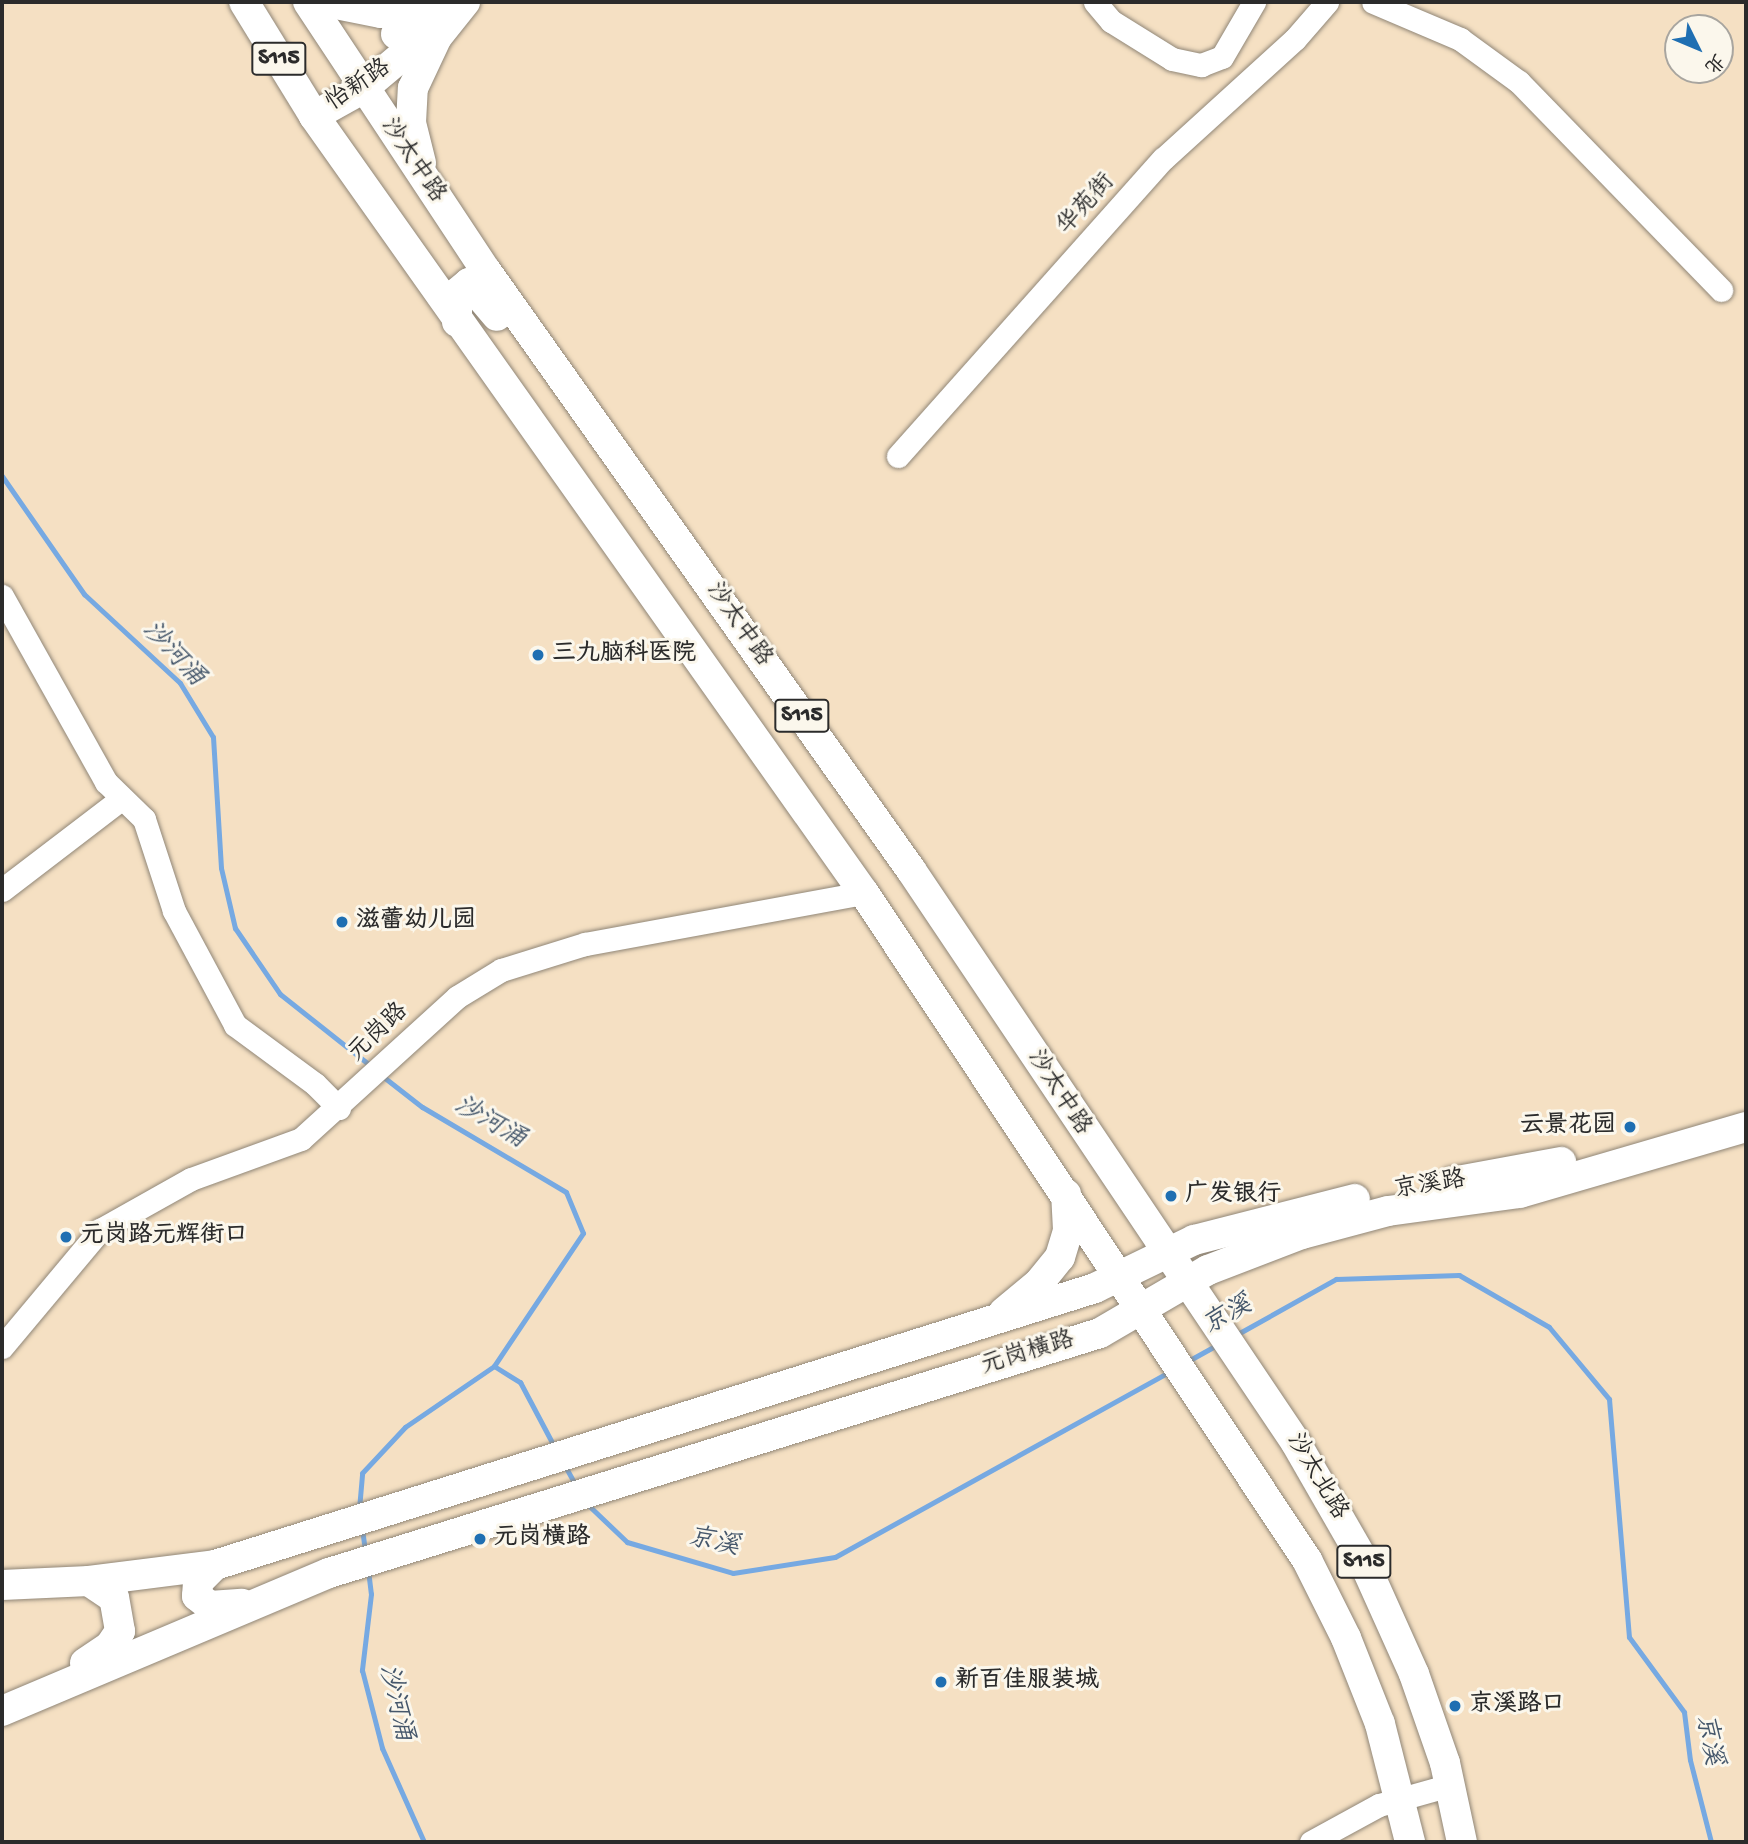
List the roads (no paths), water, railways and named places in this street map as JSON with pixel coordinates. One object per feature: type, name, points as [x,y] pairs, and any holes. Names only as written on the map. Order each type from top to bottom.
[{"type":"main road","name":"S115","points":[[244,2],[314,116]]},
{"type":"main road","name":"S115","points":[[308,2],[358,79]]},
{"type":"main road","points":[[326,2],[381,13],[416,2]]},
{"type":"main road","name":"怡新路","points":[[358,79],[435,2]]},
{"type":"main road","name":"怡新路","points":[[314,116],[358,79],[465,2]]},
{"type":"main road","points":[[428,187],[414,139],[413,88],[427,53],[465,2]]},
{"type":"main road","name":"沙太中路","points":[[358,79],[428,187],[911,870],[1166,1252]]},
{"type":"main road","name":"沙太中路","points":[[314,116],[457,322],[864,893],[1066,1191],[1118,1277]]},
{"type":"main road","points":[[457,322],[457,293],[469,284],[511,334],[544,352]]},
{"type":"main road","name":"京溪路","points":[[1118,1277],[1194,1240],[1362,1198],[1576,1158],[1746,1107]]},
{"type":"main road","name":"京溪路","points":[[1142,1311],[1187,1283],[1254,1252],[1351,1220],[1520,1193],[1746,1127]]},
{"type":"main road","points":[[994,1321],[1039,1283],[1060,1257],[1068,1230],[1066,1191]]},
{"type":"main road","name":"沙太北路","points":[[1166,1252],[1319,1480],[1362,1556],[1414,1674],[1450,1785],[1462,1842]]},
{"type":"main road","name":"沙太北路","points":[[1118,1277],[1198,1392],[1307,1560],[1346,1638],[1380,1724],[1410,1842]]},
{"type":"main road","name":"元岗横路","points":[[2,1585],[89,1581],[215,1565],[400,1510],[503,1472],[901,1347],[994,1321],[1118,1277]]},
{"type":"main road","name":"元岗横路","points":[[2,1711],[248,1604],[329,1573],[1100,1332],[1142,1311]]},
{"type":"main road","points":[[869,1403],[918,1371],[915,1357],[901,1347]]},
{"type":"main road","points":[[215,1565],[198,1582],[197,1596],[210,1606],[248,1604]]},
{"type":"main road","points":[[32,1698],[110,1646],[120,1631],[114,1598],[89,1581]]},
{"type":"street","points":[[1095,2],[1111,21],[1172,59],[1201,65],[1222,57],[1254,2]]},
{"type":"street","name":"华苑街","points":[[898,456],[1163,159],[1295,38],[1327,2]]},
{"type":"street","points":[[1373,2],[1460,39],[1519,82],[1721,290]]},
{"type":"street","points":[[2,596],[106,782],[144,819],[174,911],[235,1025],[299,1071],[347,1101]]},
{"type":"street","points":[[2,890],[121,799]]},
{"type":"street","name":"元岗路","points":[[2,1347],[100,1230],[191,1179],[285,1148],[347,1101],[457,997],[527,959],[864,893]]},
{"type":"street","points":[[1311,1842],[1399,1797],[1450,1785]]},
{"type":"waterway","name":"沙河涌","points":[[2,476],[84,594],[180,683],[213,737],[221,868],[235,928],[280,994],[371,1066]]},
{"type":"waterway","name":"沙河涌","points":[[359,1509],[362,1473],[405,1427],[494,1366],[583,1233],[566,1192],[422,1107],[381,1075]]},
{"type":"waterway","name":"京溪","points":[[1234,1336],[1336,1279],[1459,1275],[1549,1327],[1609,1399],[1629,1637],[1684,1712],[1690,1760],[1711,1842]]},
{"type":"waterway","name":"京溪","points":[[1188,1361],[1219,1344]]},
{"type":"waterway","name":"京溪","points":[[494,1366],[520,1382],[555,1448]]},
{"type":"waterway","name":"京溪","points":[[585,1502],[627,1542],[733,1573],[835,1557],[1170,1371]]},
{"type":"waterway","name":"京溪","points":[[565,1466],[577,1488]]},
{"type":"waterway","name":"沙河涌","points":[[362,1529],[365,1550]]},
{"type":"waterway","name":"沙河涌","points":[[368,1570],[371,1594],[362,1670],[382,1748],[424,1842]]},
{"type":"place","name":"三九脑科医院","points":[[538,655]]},
{"type":"place","name":"滋蕾幼儿园","points":[[342,922]]},
{"type":"place","name":"云景花园","points":[[1630,1127]]},
{"type":"place","name":"广发银行","points":[[1171,1196]]},
{"type":"place","name":"元岗路元辉街口","points":[[66,1237]]},
{"type":"place","name":"元岗横路","points":[[480,1539]]},
{"type":"place","name":"新百佳服装城","points":[[941,1682]]},
{"type":"place","name":"京溪路口","points":[[1455,1706]]}]
